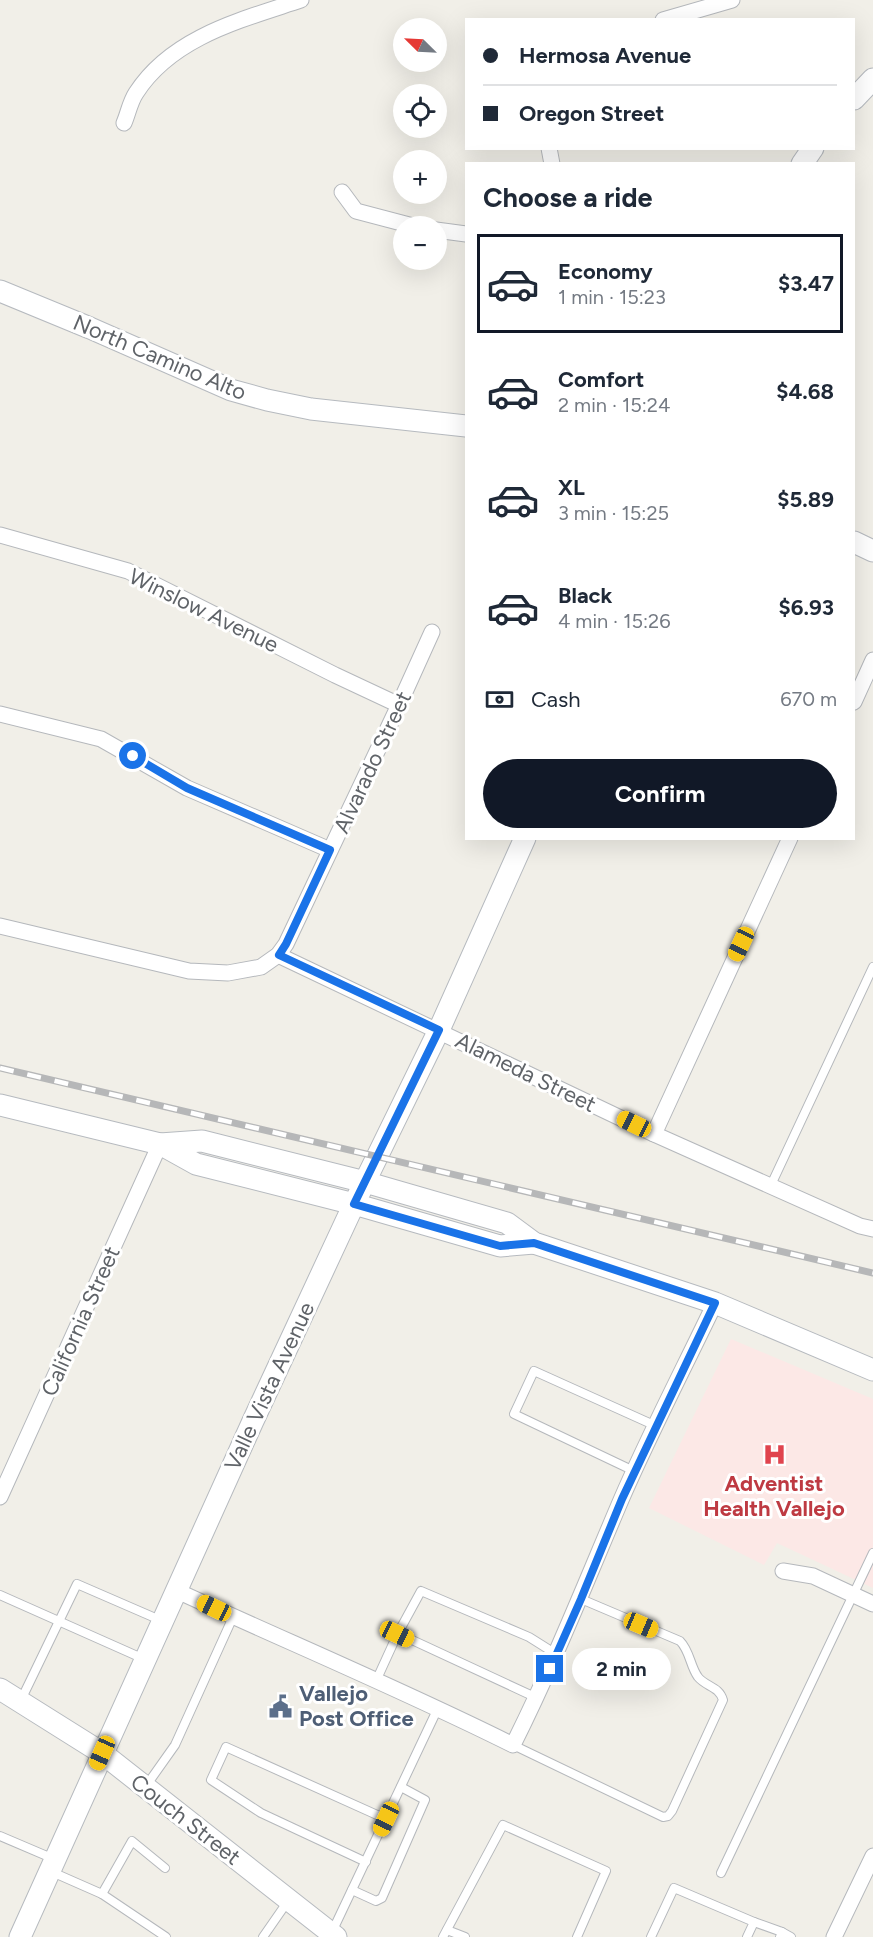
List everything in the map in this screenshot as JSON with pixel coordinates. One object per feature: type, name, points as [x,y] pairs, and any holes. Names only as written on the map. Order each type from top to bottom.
[{"type":"street","points":[[124,123],[135,94],[157,68],[175,53],[217,29],[301,0]]},
{"type":"street","points":[[670,18],[732,0]]},
{"type":"street","points":[[855,98],[873,79]]},
{"type":"street","points":[[342,192],[356,210],[393,220]]},
{"type":"street","points":[[447,231],[465,234]]},
{"type":"street","name":"North Camino Alto","points":[[0,291],[231,390],[311,409],[465,426]]},
{"type":"street","name":"Winslow Avenue","points":[[0,535],[128,571],[399,705]]},
{"type":"street","points":[[855,542],[873,551]]},
{"type":"street","name":"Alvarado Street","points":[[279,955],[432,632]]},
{"type":"street","points":[[855,700],[873,660]]},
{"type":"street","points":[[0,714],[101,739],[187,788],[330,850]]},
{"type":"street","name":"Valle Vista Avenue","points":[[20,1937],[175,1590],[354,1204],[439,1030],[524,840]]},
{"type":"street","points":[[654,1134],[789,840]]},
{"type":"street","points":[[0,926],[189,971],[228,973],[261,967],[279,955]]},
{"type":"street","name":"Alameda Street","points":[[279,955],[654,1134],[860,1226],[873,1229]]},
{"type":"street","points":[[0,1105],[160,1144],[196,1164],[354,1204],[500,1246],[534,1243]]},
{"type":"street","points":[[160,1144],[202,1141],[365,1182],[507,1223],[534,1243],[715,1303],[873,1370]]},
{"type":"street","name":"California Street","points":[[0,1497],[160,1144]]},
{"type":"street","points":[[175,1590],[438,1708],[513,1746],[581,1599],[635,1471],[715,1303]]},
{"type":"street","points":[[783,1571],[813,1576],[873,1604]]},
{"type":"street","name":"Couch Street","points":[[0,1689],[102,1753],[334,1935]]},
{"type":"street","points":[[834,1937],[873,1856]]},
{"type":"lane","points":[[771,1185],[873,967]]},
{"type":"lane","points":[[635,1471],[514,1414],[534,1371],[656,1426]]},
{"type":"lane","points":[[722,1873],[873,1553]]},
{"type":"lane","points":[[21,1701],[77,1584],[162,1621]]},
{"type":"lane","points":[[376,1681],[397,1634],[421,1591],[529,1636],[556,1654]]},
{"type":"lane","points":[[0,1595],[144,1659]]},
{"type":"lane","points":[[513,1746],[663,1817],[668,1816],[681,1791],[723,1700],[721,1694],[700,1679],[685,1646],[680,1641],[581,1599]]},
{"type":"lane","points":[[146,1787],[175,1745],[233,1617]]},
{"type":"lane","points":[[397,1634],[537,1698]]},
{"type":"lane","points":[[334,1935],[352,1890],[438,1708]]},
{"type":"lane","points":[[366,1862],[261,1813],[211,1780],[226,1746],[386,1819]]},
{"type":"lane","points":[[352,1890],[376,1901],[382,1898],[425,1802],[424,1798],[401,1787]]},
{"type":"lane","points":[[465,1937],[445,1934],[503,1825],[606,1871],[577,1937]]},
{"type":"lane","points":[[0,1836],[102,1894],[166,1937]]},
{"type":"lane","points":[[102,1894],[132,1841],[165,1868]]},
{"type":"lane","points":[[651,1937],[674,1888],[781,1935],[791,1937]]},
{"type":"lane","points":[[263,1937],[289,1900]]},
{"type":"lane","points":[[747,1937],[754,1922]]},
{"type":"shaded area","name":"Adventist Health Vallejo","points":[[731,1339],[873,1399],[873,1588],[777,1543],[764,1565],[649,1508]]},
{"type":"railway","points":[[0,1068],[873,1273]]},
{"type":"place","name":"Adventist Health Vallejo","points":[[774,1454]]},
{"type":"place","name":"Vallejo Post Office","points":[[281,1706]]},
{"type":"route","points":[[133,756],[187,788],[330,850],[279,955],[439,1030],[354,1204],[500,1246],[534,1243],[715,1303],[622,1499],[550,1669]]}]
